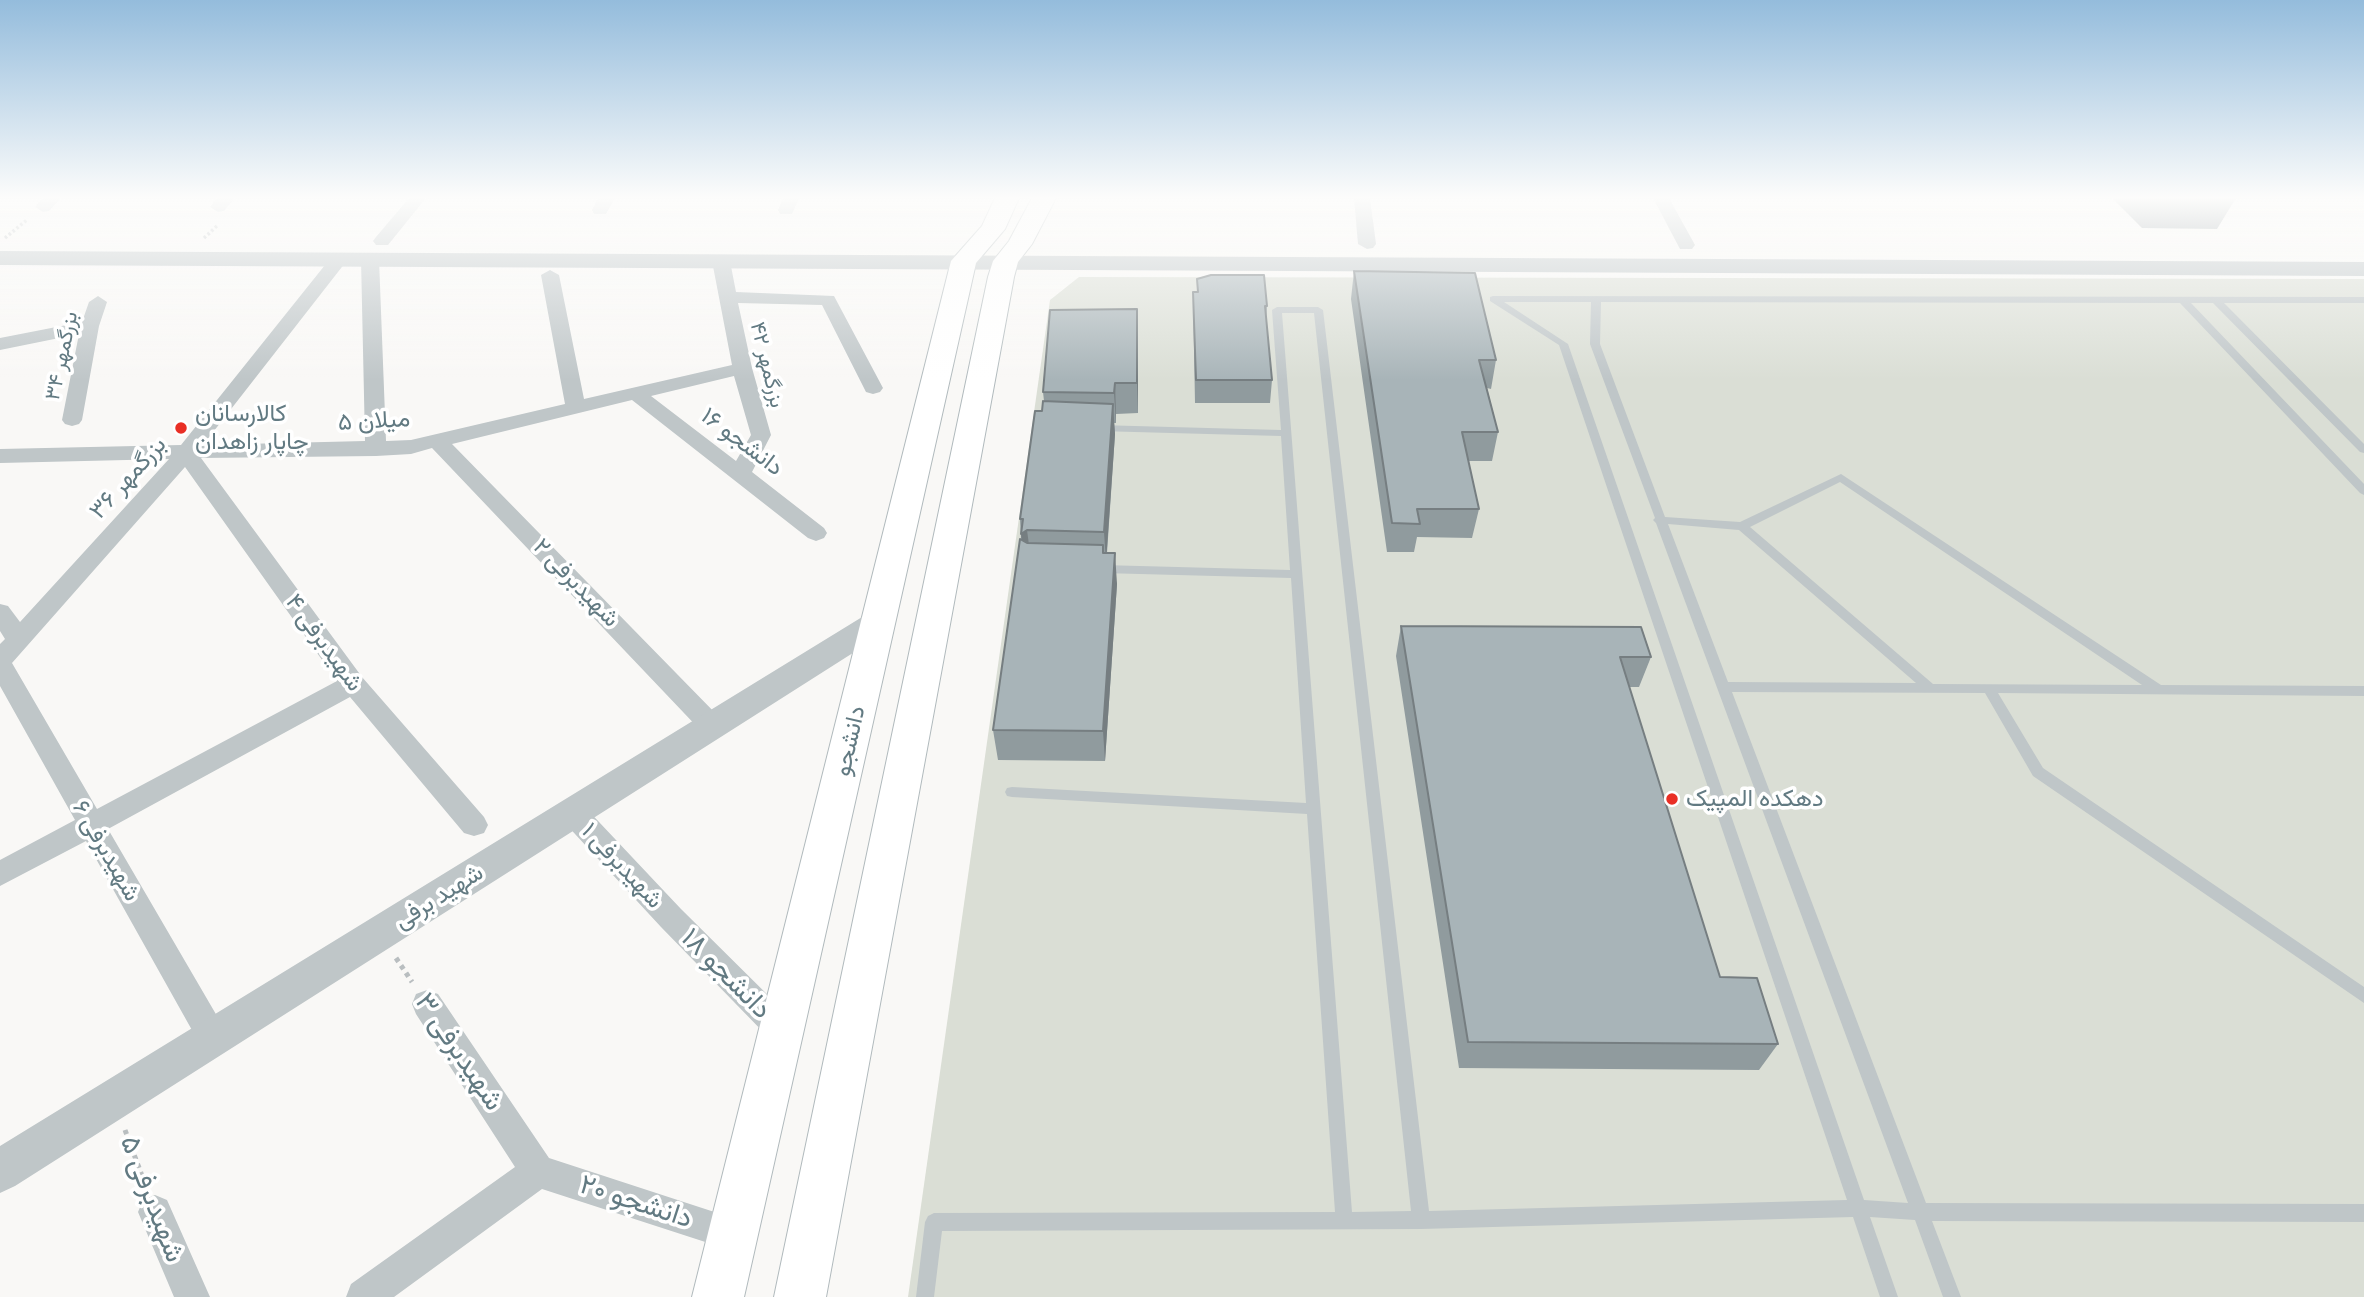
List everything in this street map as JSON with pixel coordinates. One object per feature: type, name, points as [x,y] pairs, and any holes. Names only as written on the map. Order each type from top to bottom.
[{"type":"main road","name":"دانشجو","points":[[718,1297],[878,622],[990,259]]},
{"type":"main road","name":"دانشجو","points":[[800,1297],[991,259]]},
{"type":"street","points":[[327,259],[339,259]]},
{"type":"street","name":"بزرگمهر ۳۶","points":[[0,662],[186,453],[339,259]]},
{"type":"street","points":[[376,259],[376,449]]},
{"type":"street","points":[[643,259],[721,261],[805,259]]},
{"type":"street","points":[[1849,259],[2206,268],[2364,269]]},
{"type":"street","points":[[2197,259],[2206,268]]},
{"type":"street","name":"بزرگمهر ۴۲","points":[[721,261],[742,368],[761,435],[740,474]]},
{"type":"street","points":[[550,275],[576,408]]},
{"type":"street","points":[[728,297],[828,300],[873,388]]},
{"type":"street","name":"بزرگمهر ۳۴","points":[[72,420],[90,327],[98,302]]},
{"type":"street","points":[[0,344],[90,327]]},
{"type":"street","name":"میلان ۵","points":[[0,456],[411,447],[742,368]]},
{"type":"street","name":"دانشجو ۱۶","points":[[635,393],[816,533]]},
{"type":"street","name":"شهیدبرفی ۲","points":[[438,442],[712,726]]},
{"type":"street","name":"شهیدبرفی ۴","points":[[186,453],[353,684],[474,825]]},
{"type":"street","points":[[0,612],[18,639]]},
{"type":"street","name":"شهید برفی","points":[[0,1171],[878,622]]},
{"type":"street","name":"شهیدبرفی ۶","points":[[0,662],[213,1038]]},
{"type":"street","points":[[0,874],[353,684]]},
{"type":"street","name":"شهیدبرفی ۱","points":[[573,813],[671,918]]},
{"type":"street","name":"دانشجو ۱۸","points":[[671,918],[782,1030]]},
{"type":"street","name":"شهیدبرفی ۳","points":[[427,1004],[538,1171]]},
{"type":"street","points":[[364,1297],[538,1171]]},
{"type":"street","name":"دانشجو ۲۰","points":[[538,1171],[733,1234]]},
{"type":"street","name":"شهیدبرفی ۵","points":[[155,1212],[192,1297]]},
{"type":"lane","points":[[1889,1297],[1563,344],[1493,299],[2364,300]]},
{"type":"lane","points":[[1596,299],[1595,344],[1952,1297]]},
{"type":"lane","points":[[2183,300],[2364,491]]},
{"type":"lane","points":[[2216,300],[2364,450]]},
{"type":"lane","points":[[1344,1220],[1277,310],[1318,310],[1421,1220]]},
{"type":"lane","points":[[1088,428],[1286,433]]},
{"type":"lane","points":[[1659,520],[1742,526],[1842,477],[2159,690]]},
{"type":"lane","points":[[1742,526],[1931,689]]},
{"type":"lane","points":[[1087,568],[1297,573]]},
{"type":"lane","points":[[1724,687],[2364,691]]},
{"type":"lane","points":[[1989,689],[2038,772],[2364,996]]},
{"type":"lane","points":[[1012,792],[1314,808]]},
{"type":"lane","points":[[925,1297],[934,1222],[1421,1220],[1858,1208],[1920,1212],[2364,1213]]},
{"type":"path","name":"شهیدبرفی ۳","points":[[380,933],[427,1004]]},
{"type":"path","name":"شهیدبرفی ۵","points":[[114,1100],[155,1212]]},
{"type":"shaded area","name":"دهکده المپیک","points":[[1079,277],[2364,279],[2364,1297],[908,1297],[1050,300]]},
{"type":"building","points":[[1354,271],[1475,273],[1496,360],[1479,360],[1498,432],[1462,432],[1479,509],[1417,509],[1420,524],[1392,523]]},
{"type":"building","points":[[1211,275],[1264,275],[1272,380],[1196,380],[1193,292],[1198,292],[1197,279]]},
{"type":"building","points":[[1137,309],[1137,383],[1115,383],[1114,393],[1043,392],[1050,310]]},
{"type":"building","points":[[1043,401],[1113,404],[1104,532],[1027,530],[1021,534],[1023,519],[1020,519],[1035,411],[1042,411]]},
{"type":"building","points":[[1020,539],[1027,543],[1103,545],[1103,553],[1115,553],[1103,731],[993,730]]},
{"type":"building","points":[[1401,626],[1641,627],[1651,657],[1620,657],[1720,977],[1757,978],[1778,1044],[1468,1042]]},
{"type":"place","name":"کالارسانان چاپار زاهدان","points":[[181,428]]},
{"type":"place","name":"دهکده المپیک","points":[[1672,799]]}]
